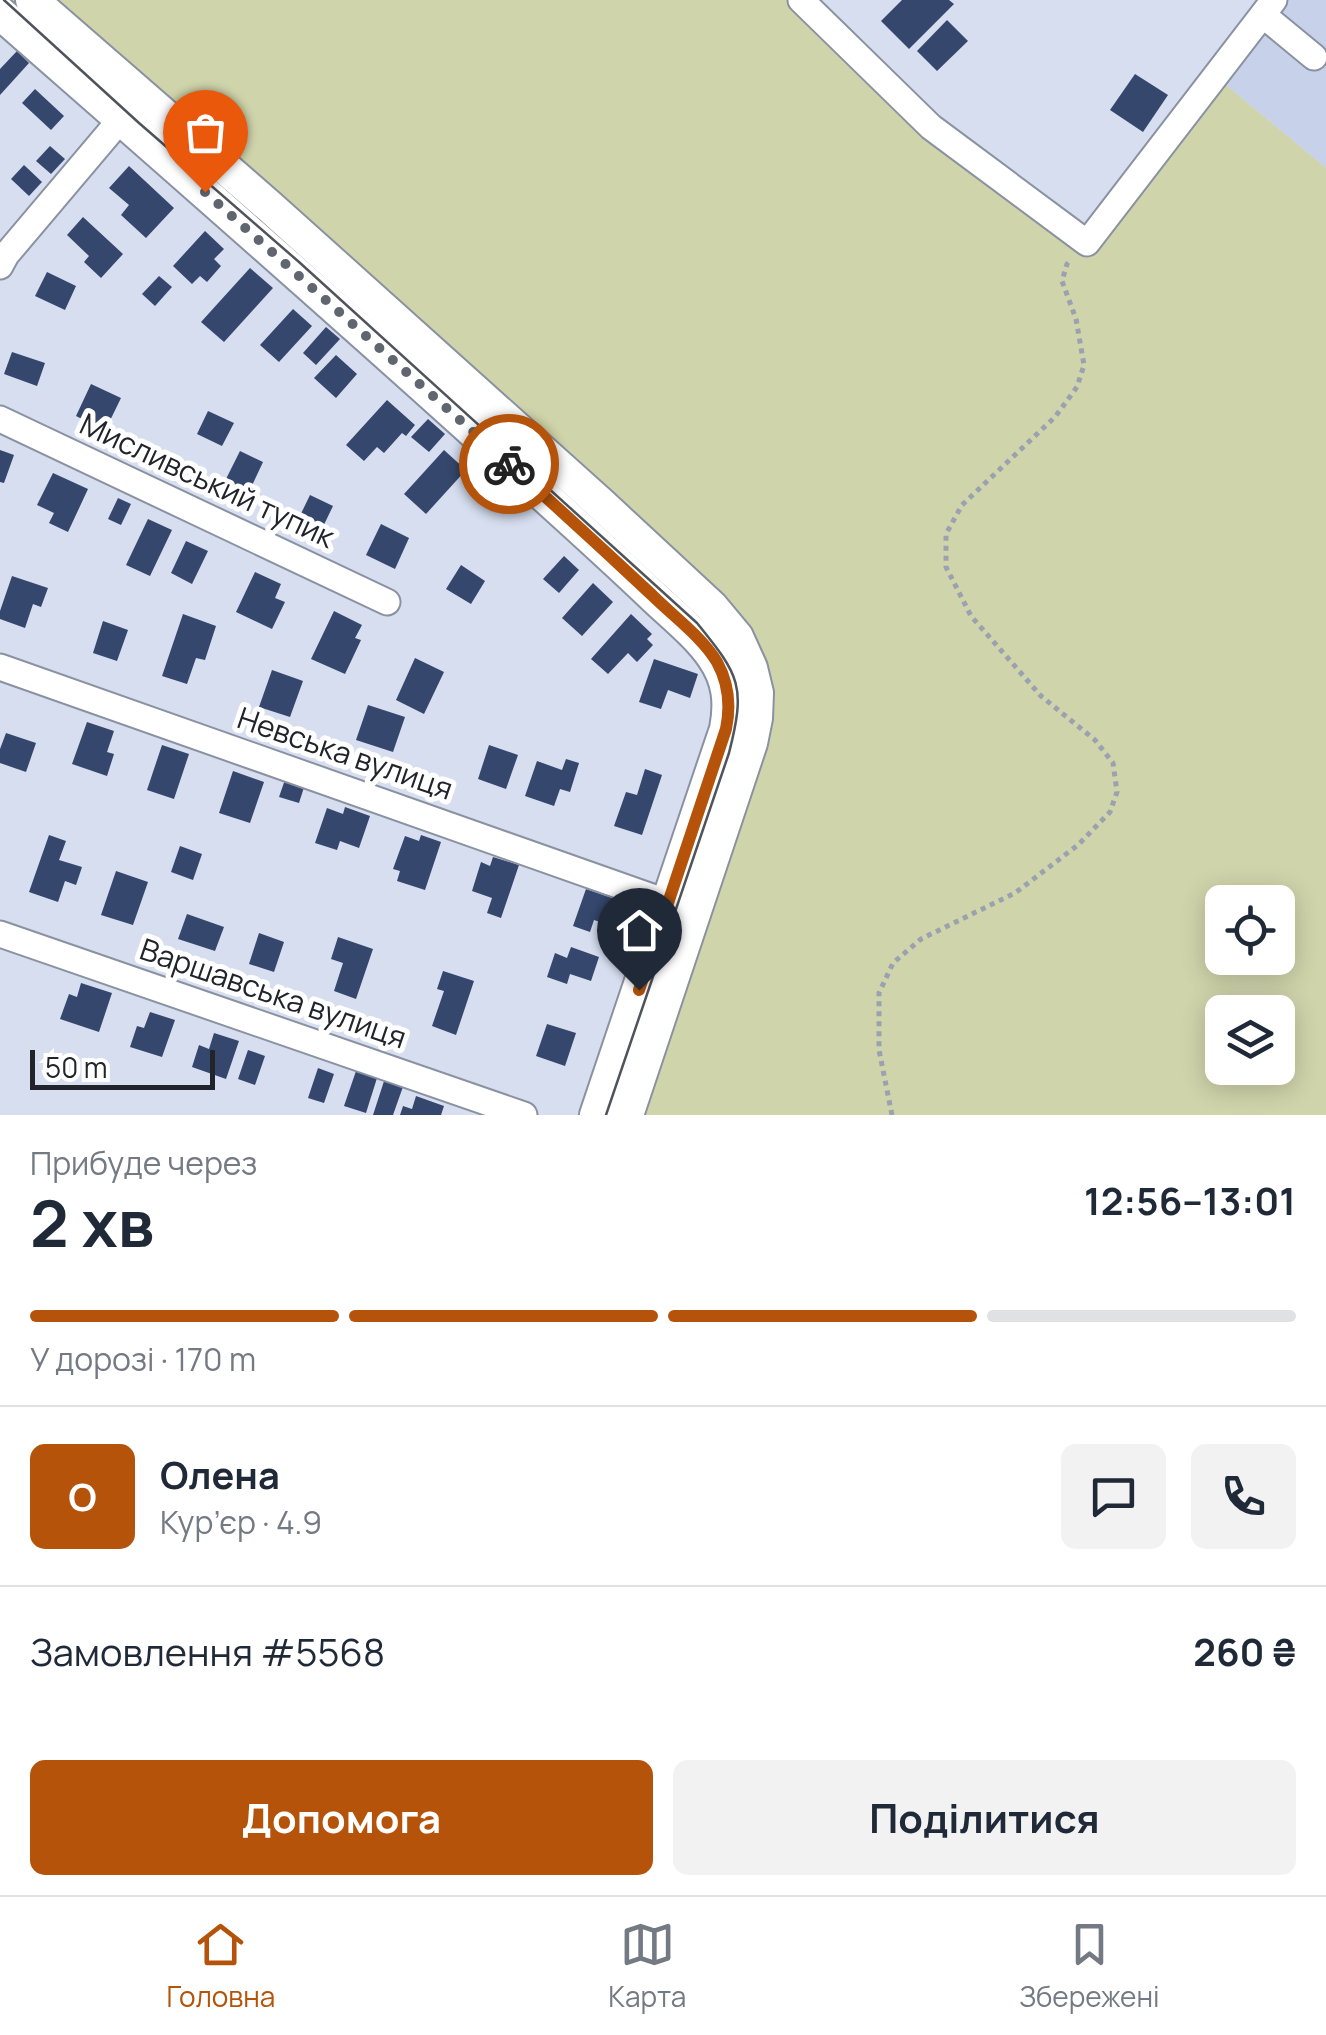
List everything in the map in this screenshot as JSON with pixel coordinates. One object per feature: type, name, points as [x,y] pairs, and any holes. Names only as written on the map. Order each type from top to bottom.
[{"type":"main road","points":[[32,0],[602,505],[712,607],[737,638],[752,668],[757,692],[756,718],[669,903],[596,1115]]},
{"type":"main road","points":[[0,13],[559,509],[710,653],[723,674],[730,706],[727,774],[627,1115]]},
{"type":"street","points":[[820,6],[931,127],[1087,242],[1268,7],[1314,57]]},
{"type":"street","points":[[0,266],[121,119]]},
{"type":"street","name":"Мисливський тупик","points":[[0,419],[387,602]]},
{"type":"street","name":"Невська вулиця","points":[[0,667],[669,903]]},
{"type":"street","name":"Варшавська вулиця","points":[[0,934],[524,1115]]},
{"type":"path","points":[[892,1115],[879,1050],[879,993],[893,962],[922,939],[1015,893],[1047,869],[1078,845],[1110,812],[1117,792],[1114,763],[1095,740],[1042,696],[971,616],[946,567],[946,534],[962,505],[1055,417],[1077,387],[1084,366],[1076,319],[1062,281],[1067,264],[1087,242]]},
{"type":"shaded area","points":[[1274,0],[1326,0],[1326,168],[1215,76]]},
{"type":"green space","points":[[0,0],[801,0],[931,127],[1087,242],[1215,76],[1326,168],[1326,1115],[586,1115],[717,732],[710,653]]},
{"type":"building","points":[[902,0],[949,0],[954,4],[909,49],[881,21]]},
{"type":"building","points":[[947,20],[968,41],[937,71],[917,51]]},
{"type":"building","points":[[17,51],[29,63],[0,95],[0,69]]},
{"type":"building","points":[[1135,74],[1168,95],[1143,132],[1110,110]]},
{"type":"building","points":[[35,89],[64,116],[51,130],[22,103]]},
{"type":"building","points":[[50,146],[65,159],[51,174],[36,161]]},
{"type":"building","points":[[24,165],[42,182],[29,196],[11,179]]},
{"type":"building","points":[[129,166],[174,208],[146,238],[121,215],[129,205],[109,188]]},
{"type":"building","points":[[83,217],[123,254],[101,278],[84,262],[89,256],[67,235]]},
{"type":"building","points":[[205,231],[224,249],[214,259],[221,266],[207,282],[200,276],[192,284],[173,266]]},
{"type":"building","points":[[250,268],[273,288],[224,342],[201,322]]},
{"type":"building","points":[[47,272],[76,286],[65,310],[35,296]]},
{"type":"building","points":[[159,276],[172,287],[155,306],[142,294]]},
{"type":"building","points":[[293,309],[312,326],[279,362],[260,345]]},
{"type":"building","points":[[326,327],[340,339],[316,365],[303,353]]},
{"type":"building","points":[[12,352],[45,363],[37,386],[4,374]]},
{"type":"building","points":[[336,355],[357,374],[336,398],[314,378]]},
{"type":"building","points":[[91,384],[121,398],[101,439],[86,431],[90,423],[76,416]]},
{"type":"building","points":[[387,400],[415,425],[384,453],[377,447],[364,461],[346,445]]},
{"type":"building","points":[[208,411],[234,423],[222,446],[197,434]]},
{"type":"building","points":[[428,419],[445,434],[429,452],[411,437]]},
{"type":"building","points":[[0,450],[14,455],[4,483],[0,482]]},
{"type":"building","points":[[444,450],[466,470],[426,514],[404,494]]},
{"type":"building","points":[[240,451],[263,462],[247,496],[223,485]]},
{"type":"building","points":[[53,473],[88,489],[68,532],[49,523],[54,513],[37,505]]},
{"type":"building","points":[[310,495],[333,506],[319,535],[296,524]]},
{"type":"building","points":[[118,498],[131,504],[121,525],[108,519]]},
{"type":"building","points":[[148,519],[172,530],[150,576],[126,565]]},
{"type":"building","points":[[381,524],[409,538],[395,569],[366,555]]},
{"type":"building","points":[[186,541],[208,551],[192,584],[171,573]]},
{"type":"building","points":[[564,556],[579,570],[559,593],[543,579]]},
{"type":"building","points":[[461,565],[485,581],[471,604],[446,589]]},
{"type":"building","points":[[255,572],[281,584],[275,598],[285,602],[272,629],[236,612]]},
{"type":"building","points":[[12,576],[48,588],[41,607],[33,604],[25,628],[0,619]]},
{"type":"building","points":[[593,583],[613,602],[582,636],[562,618]]},
{"type":"building","points":[[334,611],[362,625],[355,638],[361,640],[345,674],[311,659]]},
{"type":"building","points":[[183,614],[216,626],[205,660],[196,658],[187,684],[162,676]]},
{"type":"building","points":[[631,614],[652,634],[647,639],[653,645],[637,662],[628,653],[608,674],[591,659]]},
{"type":"building","points":[[103,621],[128,630],[117,661],[93,653]]},
{"type":"building","points":[[415,658],[444,672],[424,714],[396,700]]},
{"type":"building","points":[[654,659],[698,674],[690,698],[668,690],[661,709],[639,702]]},
{"type":"building","points":[[272,670],[303,681],[290,717],[259,707]]},
{"type":"building","points":[[368,705],[405,717],[393,752],[356,740]]},
{"type":"building","points":[[87,722],[114,731],[107,752],[114,754],[107,776],[72,764]]},
{"type":"building","points":[[6,733],[36,743],[26,772],[0,763]]},
{"type":"building","points":[[162,745],[189,754],[174,799],[147,790]]},
{"type":"building","points":[[489,745],[518,755],[506,789],[478,779]]},
{"type":"building","points":[[566,759],[579,763],[570,792],[560,789],[554,806],[525,796],[537,761],[562,770]]},
{"type":"building","points":[[645,769],[662,775],[642,835],[614,826],[626,792],[637,795]]},
{"type":"building","points":[[233,771],[264,782],[250,823],[219,813]]},
{"type":"building","points":[[287,774],[306,781],[299,803],[279,797]]},
{"type":"building","points":[[345,807],[370,816],[359,848],[340,841],[337,850],[315,843],[327,808],[343,814]]},
{"type":"building","points":[[49,835],[66,841],[59,860],[82,867],[76,885],[65,881],[58,902],[29,892]]},
{"type":"building","points":[[421,835],[441,842],[425,890],[397,881],[400,871],[393,869],[405,836],[419,841]]},
{"type":"building","points":[[180,846],[202,854],[193,880],[171,872]]},
{"type":"building","points":[[493,857],[519,865],[501,918],[487,913],[492,898],[472,891],[481,862],[490,866]]},
{"type":"building","points":[[116,871],[148,882],[133,925],[101,915]]},
{"type":"building","points":[[586,889],[618,900],[610,925],[594,920],[590,932],[573,926]]},
{"type":"building","points":[[187,914],[224,927],[215,951],[178,939]]},
{"type":"building","points":[[259,933],[284,942],[274,972],[249,964]]},
{"type":"building","points":[[338,937],[373,949],[356,999],[334,991],[343,963],[331,959]]},
{"type":"building","points":[[571,947],[599,957],[591,981],[570,974],[567,984],[547,977],[555,953],[567,958]]},
{"type":"building","points":[[443,971],[474,981],[456,1035],[432,1026],[444,991],[437,989]]},
{"type":"building","points":[[81,983],[112,993],[99,1032],[60,1019],[69,994],[77,997]]},
{"type":"building","points":[[150,1012],[175,1020],[162,1057],[130,1047],[137,1026],[144,1028]]},
{"type":"building","points":[[547,1024],[576,1033],[565,1066],[536,1056]]},
{"type":"building","points":[[214,1033],[239,1041],[226,1079],[192,1067],[199,1045],[209,1049]]},
{"type":"building","points":[[248,1050],[265,1056],[255,1085],[238,1079]]},
{"type":"building","points":[[318,1068],[334,1074],[324,1103],[308,1098]]},
{"type":"building","points":[[356,1071],[377,1078],[366,1113],[344,1106]]},
{"type":"building","points":[[386,1075],[405,1081],[393,1115],[373,1115]]},
{"type":"building","points":[[416,1096],[444,1106],[441,1115],[400,1115],[403,1106],[412,1109]]},
{"type":"tram line","points":[[4,0],[697,623],[731,670],[738,696],[729,753],[606,1115]]},
{"type":"way so far","points":[[205,192],[509,464]]},
{"type":"route","points":[[509,464],[710,653],[728,690],[726,729],[639,990]]}]
